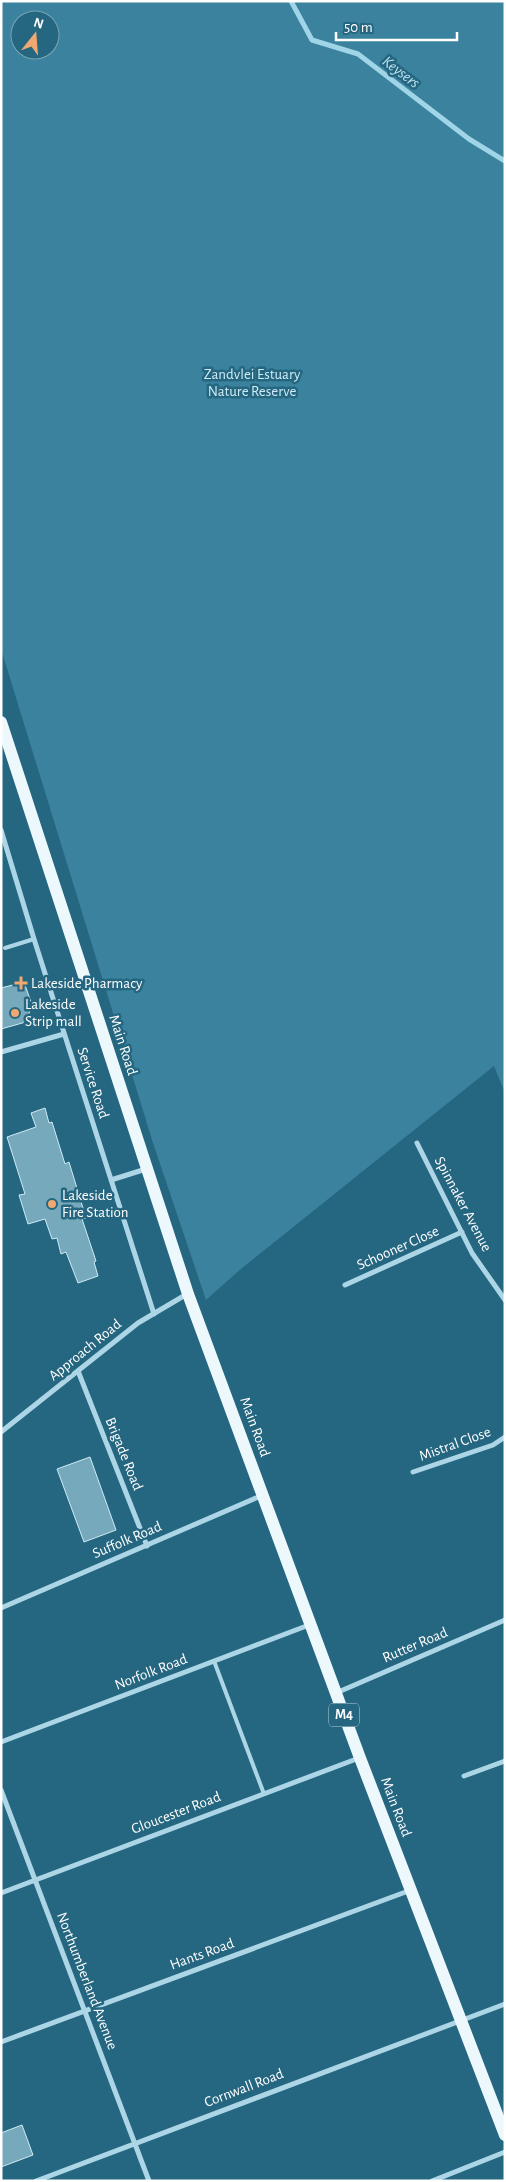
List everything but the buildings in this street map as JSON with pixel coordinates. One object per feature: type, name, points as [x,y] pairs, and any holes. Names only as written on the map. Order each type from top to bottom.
[{"type":"main road","name":"Main Road","points":[[1,722],[188,1294],[360,1758],[505,2135]]},
{"type":"street","name":"Service Road","points":[[1,830],[154,1314]]},
{"type":"street","points":[[1,1052],[64,1034]]},
{"type":"street","name":"Spinnaker Avenue","points":[[417,1143],[472,1253],[505,1300]]},
{"type":"street","points":[[111,1180],[146,1169]]},
{"type":"street","name":"Schooner Close","points":[[345,1285],[462,1232]]},
{"type":"street","name":"Approach Road","points":[[2,1430],[138,1323],[188,1294]]},
{"type":"street","name":"Brigade Road","points":[[78,1371],[147,1546]]},
{"type":"street","name":"Mistral Close","points":[[413,1472],[493,1445],[505,1437]]},
{"type":"street","name":"Suffolk Road","points":[[1,1608],[263,1495]]},
{"type":"street","name":"Rutter Road","points":[[336,1693],[505,1620]]},
{"type":"street","name":"Norfolk Road","points":[[1,1742],[310,1625]]},
{"type":"street","name":"Gloucester Road","points":[[1,1893],[360,1758]]},
{"type":"street","points":[[464,1776],[505,1761]]},
{"type":"street","name":"Northumberland Avenue","points":[[1,1790],[149,2181]]},
{"type":"street","name":"Hants Road","points":[[1,2042],[411,1890]]},
{"type":"street","name":"Cornwall Road","points":[[36,2181],[505,2004]]},
{"type":"street","points":[[432,2181],[505,2152]]},
{"type":"lane","points":[[4,948],[34,939]]},
{"type":"lane","points":[[214,1661],[264,1794]]},
{"type":"green space","name":"Zandvlei Estuary Nature Reserve","points":[[1,1],[505,1],[505,1093],[494,1066],[242,1268],[206,1300],[153,1143],[1,649]]},
{"type":"waterway","name":"Keysers","points":[[291,1],[312,40],[358,54],[469,139],[505,161]]},
{"type":"place","name":"Lakeside Pharmacy","points":[[21,983]]},
{"type":"place","name":"Lakeside Strip mall","points":[[15,1013]]},
{"type":"place","name":"Lakeside Fire Station","points":[[52,1204]]}]
